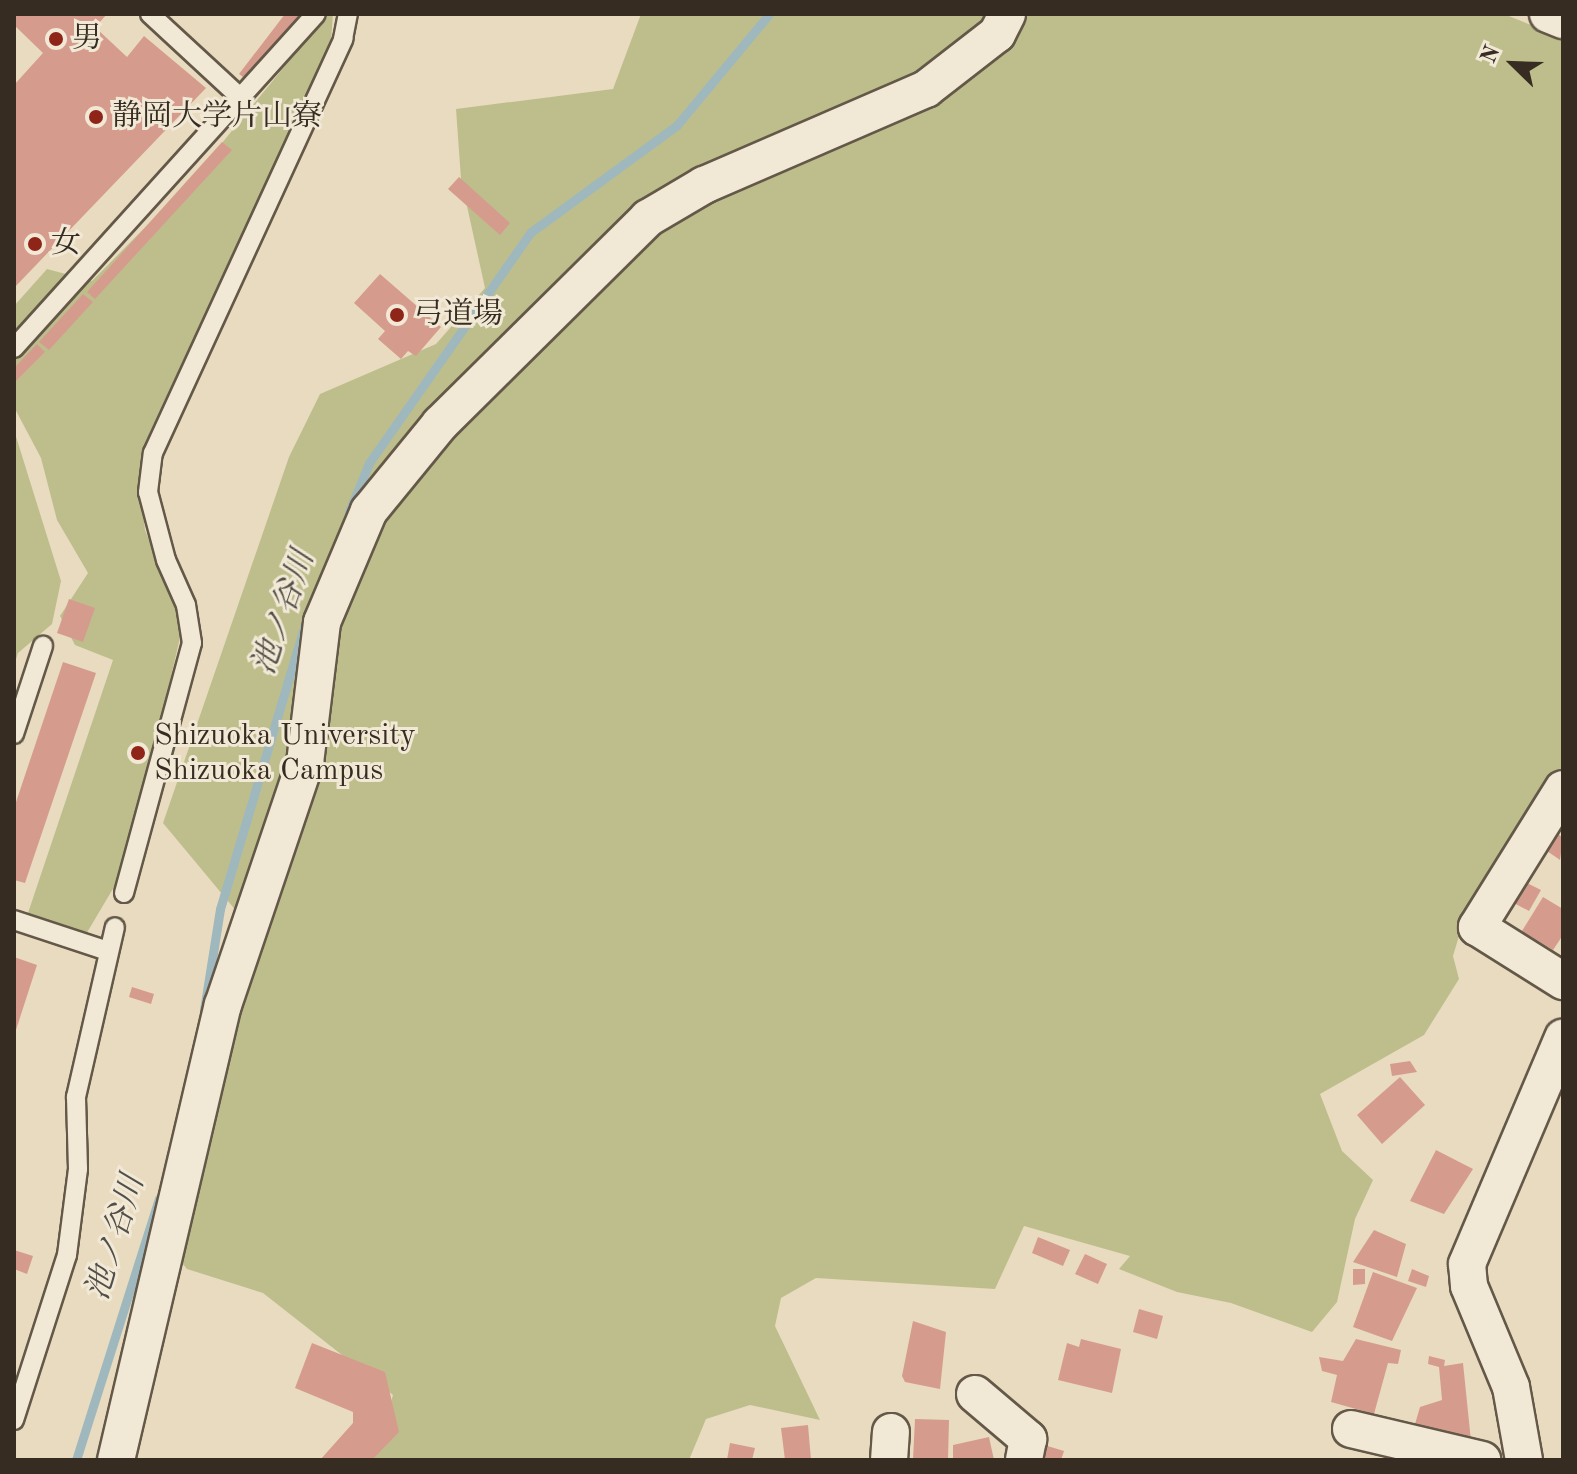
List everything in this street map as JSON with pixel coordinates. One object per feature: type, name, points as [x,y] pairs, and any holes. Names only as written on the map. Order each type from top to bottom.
[{"type":"street","points":[[116,1460],[223,1005],[305,763],[322,622],[369,511],[440,424],[648,218],[704,185],[926,89],[997,34],[1007,14]]},
{"type":"street","points":[[1548,14],[1563,20]]},
{"type":"street","points":[[1563,789],[1477,927],[1563,981]]},
{"type":"street","points":[[1524,1460],[1511,1387],[1469,1286],[1467,1264],[1563,1038]]},
{"type":"street","points":[[975,1394],[1028,1439],[1024,1460]]},
{"type":"street","points":[[1351,1429],[1482,1460]]},
{"type":"lane","points":[[150,14],[242,99]]},
{"type":"lane","points":[[14,348],[316,14]]},
{"type":"lane","points":[[124,893],[192,643],[186,605],[166,560],[148,492],[153,453],[343,39],[348,14]]},
{"type":"lane","points":[[14,734],[43,646]]},
{"type":"lane","points":[[14,920],[108,951]]},
{"type":"lane","points":[[14,1420],[67,1255],[78,1169],[76,1097],[115,927]]},
{"type":"green space","points":[[327,14],[333,14],[331,41],[150,432],[139,475],[145,530],[183,625],[127,865],[85,936],[28,913],[113,660],[75,645],[60,616],[88,573],[57,520],[41,458],[14,407],[14,306],[47,269],[92,281],[191,181]]},
{"type":"green space","points":[[641,14],[1504,14],[1563,38],[1563,766],[1465,916],[1453,956],[1459,979],[1424,1035],[1320,1094],[1342,1151],[1373,1180],[1355,1219],[1337,1302],[1312,1332],[1231,1303],[1177,1292],[1119,1269],[1130,1256],[1024,1226],[995,1289],[816,1278],[781,1298],[775,1326],[820,1420],[750,1405],[706,1419],[689,1460],[364,1460],[382,1433],[393,1395],[263,1293],[187,1269],[170,1248],[242,918],[163,823],[289,457],[320,394],[436,344],[485,288],[461,179],[456,109],[613,89]]},
{"type":"green space","points":[[14,430],[61,581],[52,624],[18,653],[14,666]]},
{"type":"building","name":"静岡大学片山寮","points":[[14,14],[107,14],[84,40],[96,28],[127,57],[144,36],[206,88],[14,288],[14,85],[43,53],[14,25]]},
{"type":"building","points":[[285,14],[300,14],[251,83],[239,74]]},
{"type":"building","points":[[222,142],[232,150],[95,299],[87,292]]},
{"type":"building","points":[[459,177],[510,223],[500,235],[448,189]]},
{"type":"building","name":"弓道場","points":[[380,274],[441,327],[416,356],[408,351],[401,359],[378,339],[385,331],[354,303]]},
{"type":"building","points":[[83,294],[93,302],[49,350],[39,342]]},
{"type":"building","points":[[37,344],[45,352],[14,383],[14,368]]},
{"type":"building","points":[[69,599],[95,608],[83,642],[57,633]]},
{"type":"building","points":[[63,662],[96,673],[25,883],[14,880],[14,808]]},
{"type":"building","points":[[1558,834],[1563,838],[1560,860],[1547,851]]},
{"type":"building","points":[[1523,881],[1541,890],[1529,911],[1512,902]]},
{"type":"building","points":[[1543,897],[1563,909],[1563,935],[1553,950],[1522,931]]},
{"type":"building","points":[[14,957],[37,965],[15,1033],[14,1032]]},
{"type":"building","points":[[132,987],[154,994],[151,1004],[129,997]]},
{"type":"building","points":[[1410,1061],[1417,1072],[1392,1076],[1390,1064]]},
{"type":"building","points":[[1400,1077],[1425,1105],[1382,1144],[1357,1115]]},
{"type":"building","points":[[1436,1150],[1473,1169],[1444,1214],[1410,1201]]},
{"type":"building","points":[[1374,1230],[1406,1244],[1397,1277],[1353,1262]]},
{"type":"building","points":[[1038,1237],[1070,1250],[1063,1266],[1032,1253]]},
{"type":"building","points":[[14,1250],[33,1256],[27,1274],[14,1269]]},
{"type":"building","points":[[1085,1254],[1107,1264],[1098,1284],[1075,1274]]},
{"type":"building","points":[[1353,1269],[1365,1269],[1365,1284],[1353,1285]]},
{"type":"building","points":[[1412,1269],[1429,1276],[1426,1287],[1408,1281]]},
{"type":"building","points":[[1373,1272],[1417,1288],[1392,1341],[1353,1327]]},
{"type":"building","points":[[1139,1309],[1163,1316],[1157,1339],[1133,1332]]},
{"type":"building","points":[[913,1321],[946,1332],[940,1389],[905,1382],[902,1376]]},
{"type":"building","points":[[1081,1339],[1121,1349],[1112,1393],[1058,1380],[1067,1343],[1079,1347]]},
{"type":"building","points":[[1356,1339],[1401,1350],[1398,1364],[1388,1363],[1374,1414],[1331,1402],[1337,1375],[1322,1371],[1319,1357],[1343,1361]]},
{"type":"building","points":[[312,1343],[385,1372],[399,1432],[372,1460],[320,1460],[353,1423],[353,1412],[295,1388]]},
{"type":"building","points":[[1429,1356],[1445,1360],[1444,1366],[1463,1363],[1471,1441],[1413,1431],[1420,1407],[1442,1400],[1439,1367],[1428,1364]]},
{"type":"building","points":[[915,1419],[949,1420],[948,1460],[913,1460]]},
{"type":"building","points":[[808,1425],[811,1460],[785,1460],[781,1428]]},
{"type":"building","points":[[989,1437],[994,1460],[953,1460],[953,1445]]},
{"type":"building","points":[[730,1443],[755,1448],[752,1460],[727,1460]]},
{"type":"building","points":[[1041,1444],[1064,1451],[1061,1460],[1036,1460]]},
{"type":"waterway","name":"池ノ谷川","points":[[349,512],[369,463],[531,232],[677,125],[769,14]]},
{"type":"waterway","name":"池ノ谷川","points":[[204,1010],[220,909],[305,623]]},
{"type":"waterway","name":"池ノ谷川","points":[[76,1460],[159,1199]]},
{"type":"place","name":"男","points":[[56,39]]},
{"type":"place","name":"静岡大学片山寮","points":[[96,117]]},
{"type":"place","name":"女","points":[[35,244]]},
{"type":"place","name":"弓道場","points":[[397,315]]},
{"type":"place","name":"Shizuoka University Shizuoka Campus","points":[[138,753]]}]
